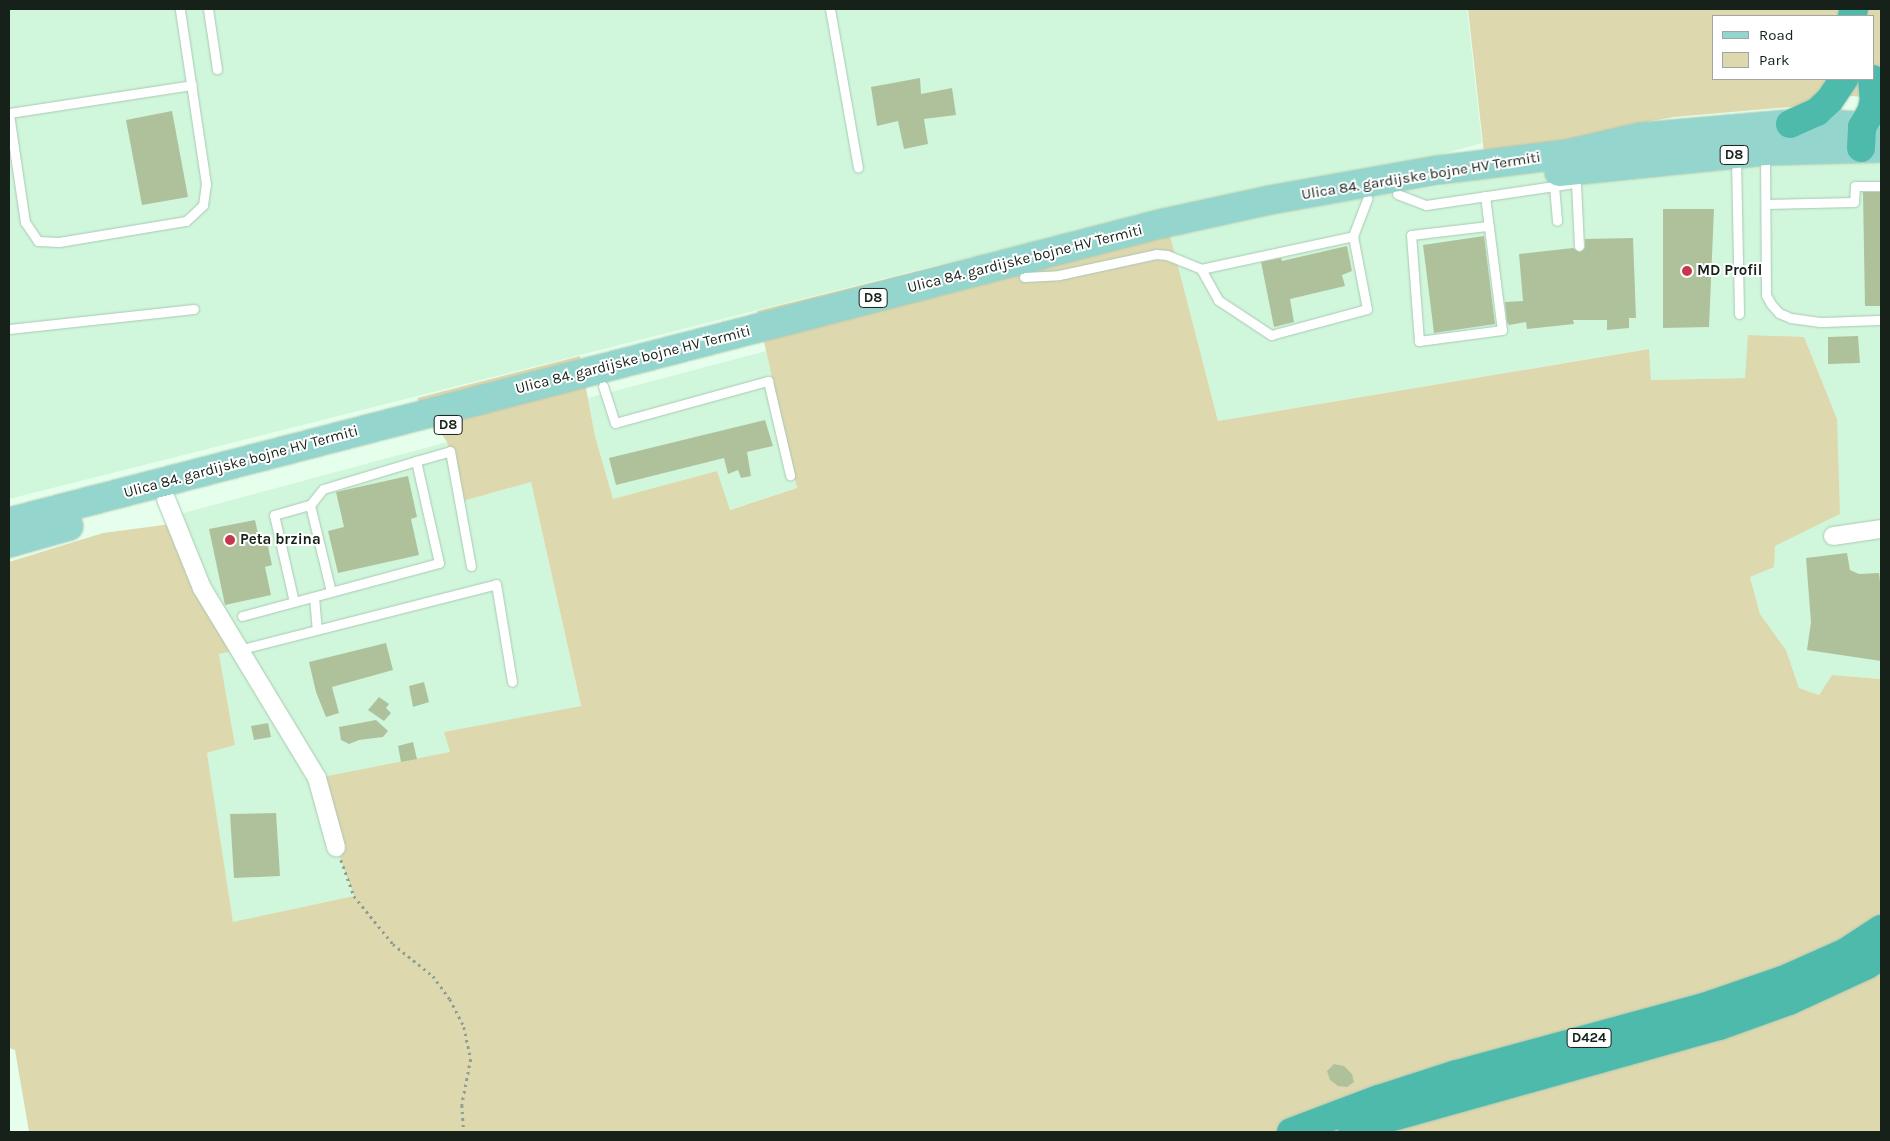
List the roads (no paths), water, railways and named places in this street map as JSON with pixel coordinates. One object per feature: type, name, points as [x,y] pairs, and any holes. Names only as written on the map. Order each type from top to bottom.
[{"type":"highway","points":[[1790,124],[1817,112],[1829,101],[1843,80]]},
{"type":"highway","points":[[1853,80],[1853,112],[1872,138]]},
{"type":"highway","points":[[1872,80],[1874,101],[1871,112],[1872,138]]},
{"type":"highway","name":"D424","points":[[1290,1132],[1379,1099],[1457,1074],[1704,1007],[1782,980],[1846,952],[1881,930]]},
{"type":"highway","name":"D424","points":[[1352,1132],[1382,1120],[1719,1026],[1789,1001],[1867,965],[1881,956]]},
{"type":"main road","name":"Ulica 84. gardijske bojne HV Termiti","points":[[9,522],[1160,224],[1352,185],[1494,162],[1568,154],[1641,137],[1790,124],[1831,124],[1872,138]]},
{"type":"main road","name":"Ulica 84. gardijske bojne HV Termiti","points":[[9,543],[166,499],[1024,277],[1177,240],[1367,199],[1492,180],[1872,138]]},
{"type":"street","points":[[166,499],[202,588],[317,778],[336,847]]},
{"type":"street","points":[[1833,536],[1881,529]]},
{"type":"lane","points":[[180,9],[192,85],[206,184],[202,205],[186,221],[69,240],[38,241],[25,222],[9,113],[192,85]]},
{"type":"lane","points":[[208,9],[218,69]]},
{"type":"lane","points":[[830,9],[858,168]]},
{"type":"lane","points":[[1765,151],[1766,295],[1779,313],[1791,318],[1820,322],[1881,320]]},
{"type":"lane","points":[[1736,154],[1740,314]]},
{"type":"lane","points":[[1620,176],[1637,173],[1653,162]]},
{"type":"lane","points":[[1397,194],[1426,205],[1581,182],[1578,246]]},
{"type":"lane","points":[[1554,186],[1557,221]]},
{"type":"lane","points":[[1766,204],[1854,202],[1854,186],[1881,186]]},
{"type":"lane","points":[[1485,196],[1502,330],[1420,341],[1411,235],[1488,226]]},
{"type":"lane","points":[[1201,269],[1218,300],[1271,335],[1368,309],[1353,236],[1367,199]]},
{"type":"lane","points":[[1024,277],[1059,275],[1156,254],[1167,254],[1201,269],[1353,236]]},
{"type":"lane","points":[[9,329],[194,308]]},
{"type":"lane","points":[[603,386],[615,423],[768,381],[790,475]]},
{"type":"lane","points":[[294,602],[274,515],[310,505],[323,489],[450,451],[471,566]]},
{"type":"lane","points":[[242,616],[439,563],[416,461]]},
{"type":"lane","points":[[310,505],[331,592]]},
{"type":"lane","points":[[238,650],[496,584],[512,682]]},
{"type":"lane","points":[[314,597],[317,630]]},
{"type":"place","name":"MD Profil","points":[[1687,271]]},
{"type":"place","name":"Peta brzina","points":[[230,540]]}]
